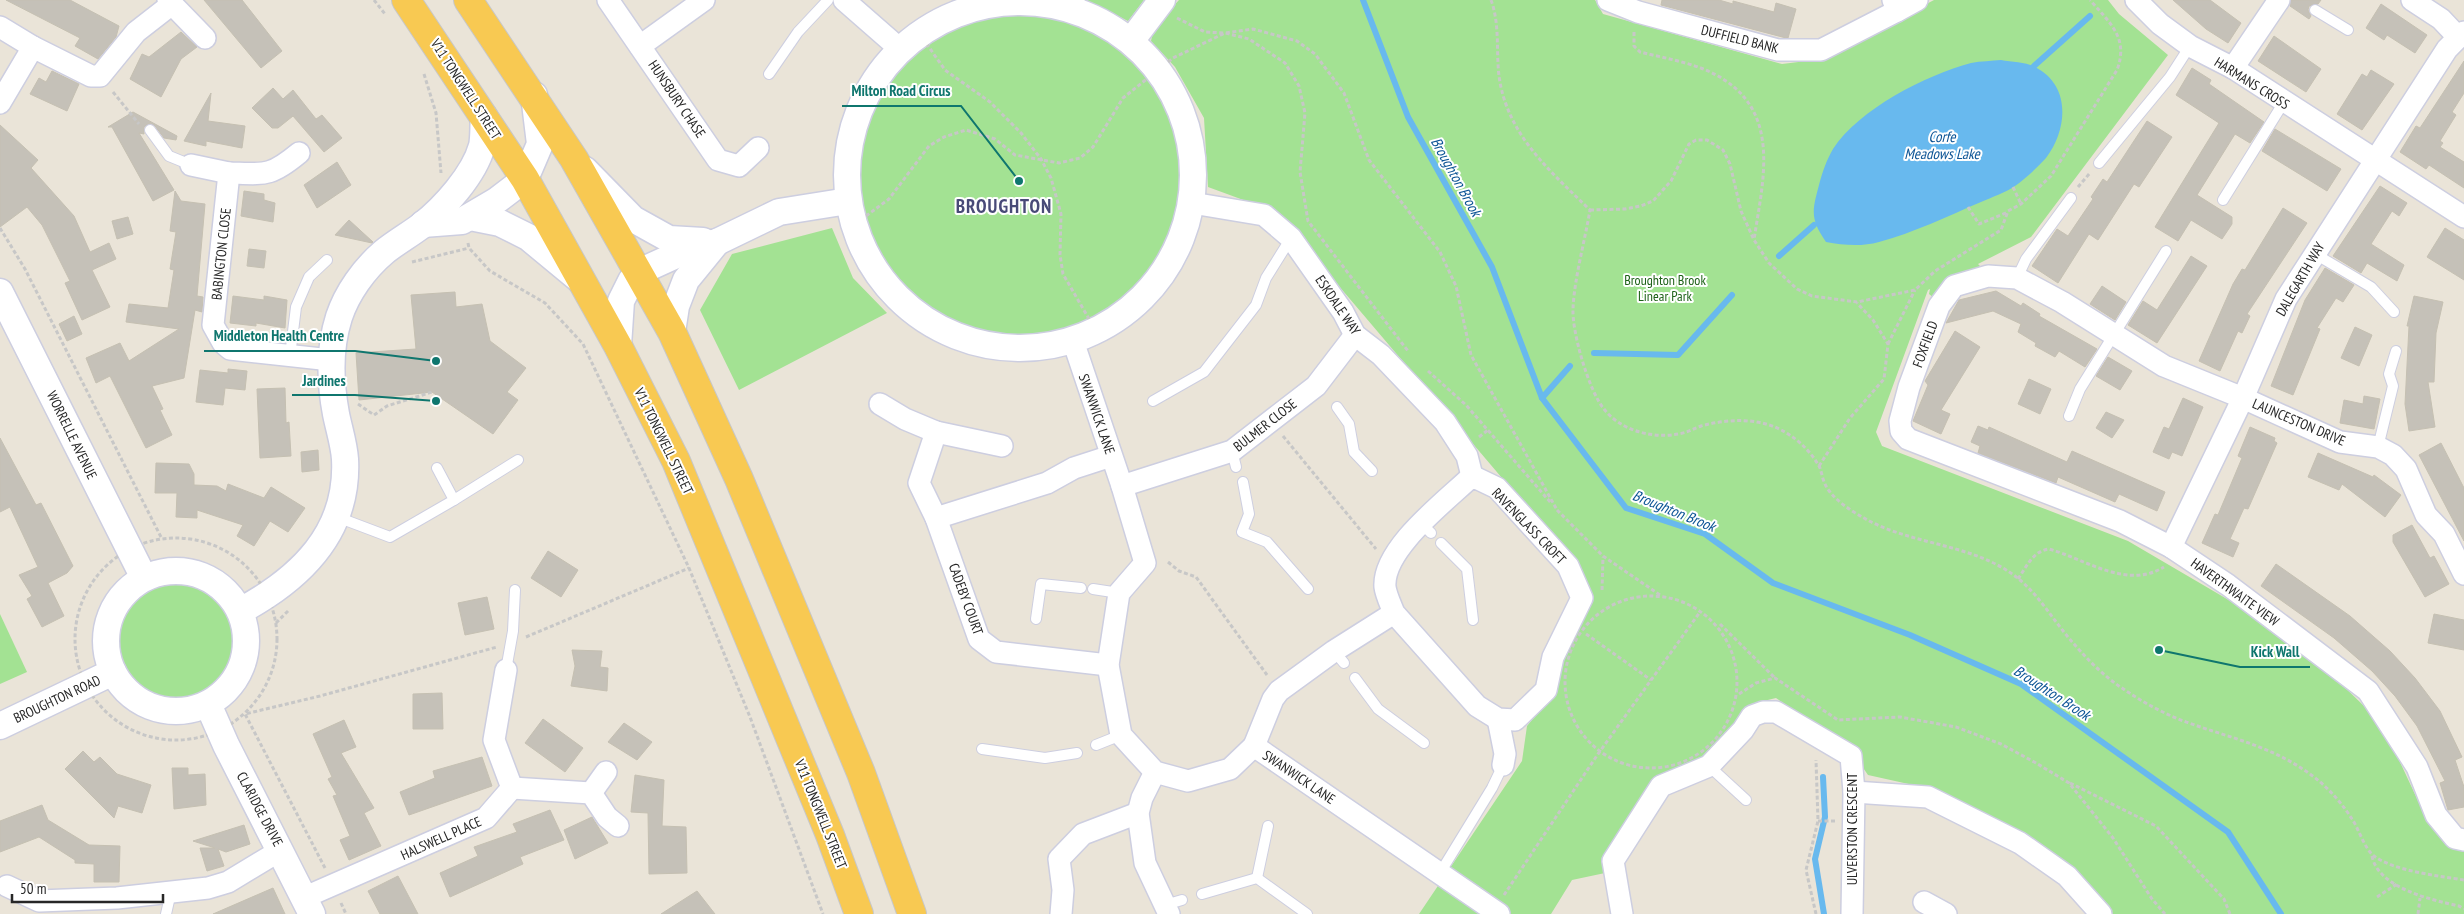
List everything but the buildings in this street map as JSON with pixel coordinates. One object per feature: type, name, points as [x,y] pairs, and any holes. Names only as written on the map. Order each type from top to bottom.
[{"type":"highway","points":[[468,0],[534,95],[574,159],[672,332],[707,404],[850,746],[912,914]]},
{"type":"highway","name":"V11 TONGWELL STREET","points":[[396,7],[484,116],[525,179],[618,346],[676,461],[714,550],[830,835],[859,914]]},
{"type":"street","name":"HUNSBURY CHASE","points":[[608,0],[718,160],[739,166],[758,148]]},
{"type":"street","points":[[640,46],[704,0]]},
{"type":"street","points":[[844,0],[909,41]]},
{"type":"street","name":"DUFFIELD BANK","points":[[1608,0],[1638,12],[1778,50],[1821,50],[1895,5],[1917,0]]},
{"type":"street","name":"HARMANS CROSS","points":[[2136,0],[2160,24],[2190,46],[2233,68],[2464,217]]},
{"type":"street","points":[[2233,68],[2279,0]]},
{"type":"street","points":[[2412,0],[2461,34]]},
{"type":"street","points":[[0,27],[91,76],[100,76],[136,32],[170,2],[205,38]]},
{"type":"street","points":[[1030,2],[1073,5],[1131,41],[1158,70],[1178,102],[1192,149],[1192,203],[1174,257],[1148,293],[1124,314],[1084,336],[1022,349],[972,342],[936,328],[903,304],[876,273],[860,245],[848,202],[846,160],[854,121],[872,82],[909,41],[945,18],[987,4],[1030,2]]},
{"type":"street","points":[[1131,41],[1159,4]]},
{"type":"street","name":"DALEGARTH WAY","points":[[2171,547],[2243,398],[2286,299],[2373,160],[2446,49],[2461,34]]},
{"type":"street","points":[[0,104],[34,47]]},
{"type":"street","points":[[466,219],[496,201],[525,179],[540,144],[534,95]]},
{"type":"street","points":[[240,610],[267,596],[307,564],[327,536],[342,496],[345,458],[334,395],[331,360],[340,316],[359,279],[384,252],[423,224],[470,174],[482,145],[484,116]]},
{"type":"street","points":[[191,165],[229,173],[264,174],[280,169],[299,153]]},
{"type":"street","points":[[574,159],[633,219],[669,239],[717,242]]},
{"type":"street","name":"BABINGTON CLOSE","points":[[229,173],[213,325],[223,343],[230,348],[331,360]]},
{"type":"street","points":[[618,346],[620,301],[631,281],[639,272],[685,251],[717,242],[779,212],[848,202]]},
{"type":"street","name":"ESKDALE WAY","points":[[1192,203],[1264,215],[1291,238],[1343,312],[1355,335],[1381,355],[1445,422],[1467,456],[1472,476]]},
{"type":"street","points":[[423,224],[466,219],[500,223],[528,237],[584,284]]},
{"type":"street","points":[[672,332],[676,306],[686,280],[717,242]]},
{"type":"street","name":"FOXFIELD","points":[[2171,547],[2120,521],[1908,439],[1901,431],[1900,421],[1909,387],[1939,306],[1954,286],[1988,276],[2017,278],[2062,302],[2164,366],[2243,398]]},
{"type":"street","name":"WORRELLE AVENUE","points":[[0,292],[144,578]]},
{"type":"street","name":"BULMER CLOSE","points":[[1122,486],[1234,459],[1270,420],[1316,386],[1355,335]]},
{"type":"street","name":"SWANWICK LANE","points":[[1084,336],[1111,456],[1145,563],[1120,593]]},
{"type":"street","name":"LAUNCESTON DRIVE","points":[[2243,398],[2340,442],[2378,447],[2393,455],[2406,469],[2426,515],[2444,534],[2464,574]]},
{"type":"street","points":[[880,404],[905,419],[936,432],[1002,446]]},
{"type":"street","name":"CADEBY COURT","points":[[936,432],[919,483],[936,518],[979,639],[996,652],[1108,664]]},
{"type":"street","points":[[936,518],[1047,483],[1074,468],[1111,456]]},
{"type":"street","points":[[1472,476],[1427,529],[1402,545],[1389,565],[1385,588],[1394,613],[1477,706],[1498,719],[1505,754],[1503,765]]},
{"type":"street","name":"RAVENGLASS CROFT","points":[[1472,476],[1497,488],[1568,566],[1582,598],[1553,657],[1546,690],[1515,720],[1498,719]]},
{"type":"street","name":"HAVERTHWAITE VIEW","points":[[2171,547],[2228,585],[2368,691],[2417,767],[2440,822],[2455,838],[2464,840]]},
{"type":"street","points":[[180,571],[199,574],[216,582],[230,595],[240,610],[247,640],[240,671],[232,684],[208,704],[182,711],[154,708],[130,694],[113,672],[106,646],[110,619],[123,595],[144,578],[161,572],[180,571]]},
{"type":"street","points":[[1120,593],[1108,664],[1121,735],[1155,772],[1142,798],[1138,813],[1145,863],[1172,906]]},
{"type":"street","points":[[1254,746],[1273,699],[1279,691],[1339,657],[1394,613]]},
{"type":"street","points":[[506,670],[494,740],[512,788],[591,793]]},
{"type":"street","name":"BROUGHTON ROAD","points":[[0,726],[113,672]]},
{"type":"street","name":"CLARIDGE DRIVE","points":[[208,704],[308,906]]},
{"type":"street","name":"ULVERSTON CRESCENT","points":[[1622,914],[1613,860],[1661,786],[1709,766],[1743,730],[1752,716],[1763,712],[1776,712],[1822,737],[1851,756],[1854,792],[1852,914]]},
{"type":"street","name":"SWANWICK LANE","points":[[1155,772],[1188,781],[1230,769],[1254,746],[1496,912]]},
{"type":"street","points":[[591,793],[606,772]]},
{"type":"street","name":"HALSWELL PLACE","points":[[308,906],[333,885],[486,818],[512,788]]},
{"type":"street","points":[[1854,792],[1928,797],[2020,843],[2066,876],[2101,914]]},
{"type":"street","points":[[591,793],[607,817],[618,826]]},
{"type":"street","points":[[1061,914],[1063,890],[1059,859],[1083,834],[1138,813]]},
{"type":"street","points":[[7,886],[39,907],[208,888],[228,882],[281,850]]},
{"type":"street","points":[[1924,902],[1946,914]]},
{"type":"lane","points":[[769,74],[798,32],[828,0]]},
{"type":"lane","points":[[2315,10],[2348,30]]},
{"type":"lane","points":[[2099,163],[2170,77],[2190,46]]},
{"type":"lane","points":[[2222,200],[2284,102]]},
{"type":"lane","points":[[150,130],[169,156],[191,165]]},
{"type":"lane","points":[[2017,278],[2026,259],[2071,198]]},
{"type":"lane","points":[[1153,401],[1204,372],[1256,306],[1266,278],[1291,238]]},
{"type":"lane","points":[[2069,416],[2080,389],[2166,251]]},
{"type":"lane","points":[[2315,254],[2371,287],[2394,312]]},
{"type":"lane","points":[[290,356],[296,307],[309,277],[327,260]]},
{"type":"lane","points":[[2378,447],[2393,386],[2389,374],[2396,351]]},
{"type":"lane","points":[[1337,407],[1349,424],[1354,452],[1372,471]]},
{"type":"lane","points":[[336,516],[390,537],[518,460]]},
{"type":"lane","points":[[437,468],[454,500]]},
{"type":"lane","points":[[1243,482],[1250,514],[1242,532],[1267,542],[1308,589]]},
{"type":"lane","points":[[1441,543],[1467,569],[1473,620]]},
{"type":"lane","points":[[1036,619],[1042,584],[1081,588]]},
{"type":"lane","points":[[1093,589],[1120,593]]},
{"type":"lane","points":[[506,670],[511,643],[515,590]]},
{"type":"lane","points":[[1356,678],[1378,708],[1424,743]]},
{"type":"lane","points":[[1096,745],[1121,735]]},
{"type":"lane","points":[[982,749],[1045,758],[1077,753]]},
{"type":"lane","points":[[1440,873],[1492,788],[1503,765]]},
{"type":"lane","points":[[1709,766],[1746,800]]},
{"type":"lane","points":[[1258,878],[1268,826]]},
{"type":"lane","points":[[1202,894],[1258,878]]},
{"type":"lane","points":[[1258,878],[1307,914]]},
{"type":"lane","points":[[166,914],[171,892]]},
{"type":"path","points":[[374,0],[396,7]]},
{"type":"path","points":[[1491,0],[1496,27],[1502,92],[1511,119],[1524,141],[1543,166],[1590,210],[1625,209],[1641,206],[1653,201],[1671,181],[1689,144],[1696,140],[1707,140],[1723,150],[1730,164],[1740,211],[1754,240],[1769,263],[1797,289],[1812,296],[1857,302],[1915,290]]},
{"type":"path","points":[[1968,207],[1979,224],[2021,204],[2051,176],[2118,70],[2121,60],[2120,38],[2090,0]]},
{"type":"path","points":[[1159,4],[1205,32],[1225,33],[1249,40],[1285,63],[1299,86],[1305,113],[1300,172],[1308,221],[1409,353]]},
{"type":"path","points":[[1638,12],[1633,37],[1634,46],[1640,52],[1706,71],[1726,81],[1742,94],[1755,112],[1762,132],[1765,151],[1763,180],[1754,240]]},
{"type":"path","points":[[909,41],[945,70],[990,102],[1041,159],[1051,178],[1061,214],[1060,255],[1063,274],[1084,336]]},
{"type":"path","points":[[422,68],[436,113],[441,175],[448,199]]},
{"type":"path","points":[[100,76],[139,124],[150,130]]},
{"type":"path","points":[[2071,198],[2080,184],[2099,163]]},
{"type":"path","points":[[2013,187],[2021,204]]},
{"type":"path","points":[[1590,210],[1573,310],[1579,348],[1588,378],[1594,394],[1605,411],[1636,432],[1677,434],[1730,420],[1756,421],[1774,426],[1791,435],[1805,447],[1819,466],[1826,487],[1844,505],[1864,519],[1904,535],[1984,559],[2018,578],[2039,599],[2067,636],[2121,688],[2150,706],[2185,722],[2255,745],[2283,757],[2307,771],[2330,790],[2353,819],[2379,872],[2420,898],[2459,906],[2464,909]]},
{"type":"path","points":[[1819,466],[1850,418],[1884,379],[1888,344],[1915,290],[1935,271],[2001,230],[2008,211]]},
{"type":"path","points":[[466,219],[469,248],[490,271],[545,303],[583,344],[689,568],[750,717],[823,914]]},
{"type":"path","points":[[0,228],[25,269],[162,539]]},
{"type":"path","points":[[1857,302],[1873,320],[1888,344]]},
{"type":"path","points":[[1423,367],[1466,405],[1557,510],[1603,556],[1660,595],[1684,603],[1717,622],[1775,678],[1838,720],[1900,717],[1956,727],[2001,744],[2069,783],[2156,826],[2224,899],[2230,914]]},
{"type":"path","points":[[355,403],[374,415],[386,406],[432,392]]},
{"type":"path","points":[[1270,420],[1389,565]]},
{"type":"path","points":[[162,539],[199,540],[223,550],[243,564],[267,596],[275,624],[273,662],[268,681],[260,699],[246,714],[220,730],[195,739],[182,740],[145,736],[126,727],[105,711],[86,686],[80,670],[76,645],[76,626],[80,609],[92,582],[128,549],[162,539]]},
{"type":"path","points":[[2018,578],[2040,550],[2049,549],[2118,574],[2139,577],[2154,573],[2167,565],[2171,547]]},
{"type":"path","points":[[1168,562],[1179,571],[1196,577],[1279,691]]},
{"type":"path","points":[[246,714],[320,696],[511,643],[689,568]]},
{"type":"path","points":[[1660,595],[1622,600],[1594,614],[1573,641],[1566,663],[1564,683],[1573,716],[1582,736],[1598,754],[1618,763],[1643,769],[1672,766],[1696,756],[1717,740],[1739,694],[1738,663],[1717,622]]},
{"type":"path","points":[[1496,912],[1598,754],[1700,612]]},
{"type":"path","points":[[1581,631],[1651,680]]},
{"type":"path","points":[[1739,694],[1756,683],[1775,678]]},
{"type":"path","points":[[246,714],[346,914]]},
{"type":"path","points":[[1816,914],[1806,870],[1818,821],[1814,765],[1822,737]]},
{"type":"path","points":[[2069,783],[2113,838],[2152,899],[2164,914]]},
{"type":"path","points":[[2372,855],[2394,866],[2464,880]]},
{"type":"path","points":[[2377,897],[2397,884]]},
{"type":"path","points":[[2418,914],[2420,898]]},
{"type":"green space","points":[[1086,0],[1144,0],[1128,21]]},
{"type":"green space","name":"Broughton Brook Linear Park","points":[[1179,0],[1595,0],[1603,14],[1782,64],[1823,59],[1934,0],[2108,0],[2119,14],[2168,55],[2031,237],[1978,264],[1984,270],[1934,298],[1929,294],[1930,289],[1928,290],[1876,432],[1882,446],[2128,541],[2239,606],[2334,677],[2364,706],[2386,732],[2427,820],[2464,840],[2464,914],[2109,914],[1931,789],[1868,775],[1850,749],[1776,698],[1751,704],[1697,765],[1653,784],[1602,860],[1605,873],[1572,880],[1551,914],[1419,914],[1522,761],[1527,726],[1549,699],[1557,661],[1591,601],[1575,564],[1276,212],[1208,187],[1204,118],[1175,67],[1151,41],[1154,27]]},
{"type":"green space","points":[[1030,2],[1063,6],[1073,10],[1096,26],[1129,54],[1172,96],[1178,104],[1190,138],[1193,174],[1189,210],[1178,244],[1161,276],[1138,304],[1109,325],[1070,341],[1021,338],[984,342],[965,341],[950,335],[915,312],[885,284],[863,249],[851,211],[847,170],[852,130],[866,93],[889,59],[921,32],[948,18],[974,9],[1000,4]]},
{"type":"green space","points":[[832,228],[853,278],[887,313],[739,390],[700,310],[732,254]]},
{"type":"green space","points":[[176,581],[199,585],[218,598],[231,617],[235,640],[231,663],[218,682],[199,695],[176,699],[153,695],[134,682],[121,663],[117,640],[121,617],[134,598],[153,585]]},
{"type":"green space","points":[[0,614],[27,672],[0,684]]},
{"type":"water","name":"Corfe Meadows Lake","points":[[2001,60],[2035,67],[2047,75],[2055,85],[2060,96],[2062,121],[2059,134],[2043,162],[2007,191],[1905,234],[1866,245],[1845,245],[1826,242],[1815,221],[1815,202],[1820,180],[1827,162],[1833,149],[1845,134],[1876,107],[1914,85],[1953,68],[1983,61]]},
{"type":"waterway","name":"Broughton Brook","points":[[1363,0],[1408,117],[1492,267],[1542,398],[1626,508],[1705,534],[1773,583],[1910,635],[2021,684],[2228,832],[2281,914]]},
{"type":"waterway","points":[[2034,66],[2090,16]]},
{"type":"waterway","points":[[1779,256],[1814,225]]},
{"type":"waterway","points":[[1594,353],[1678,355],[1732,295]]},
{"type":"waterway","points":[[1542,398],[1570,366]]},
{"type":"waterway","points":[[1823,777],[1825,817],[1815,859],[1824,914]]},
{"type":"place","name":"Milton Road Circus","points":[[1019,181]]},
{"type":"place","name":"Middleton Health Centre","points":[[436,361]]},
{"type":"place","name":"Jardines","points":[[436,401]]},
{"type":"place","name":"Kick Wall","points":[[2159,650]]},
{"type":"district","name":"BROUGHTON","points":[[1004,206]]}]
